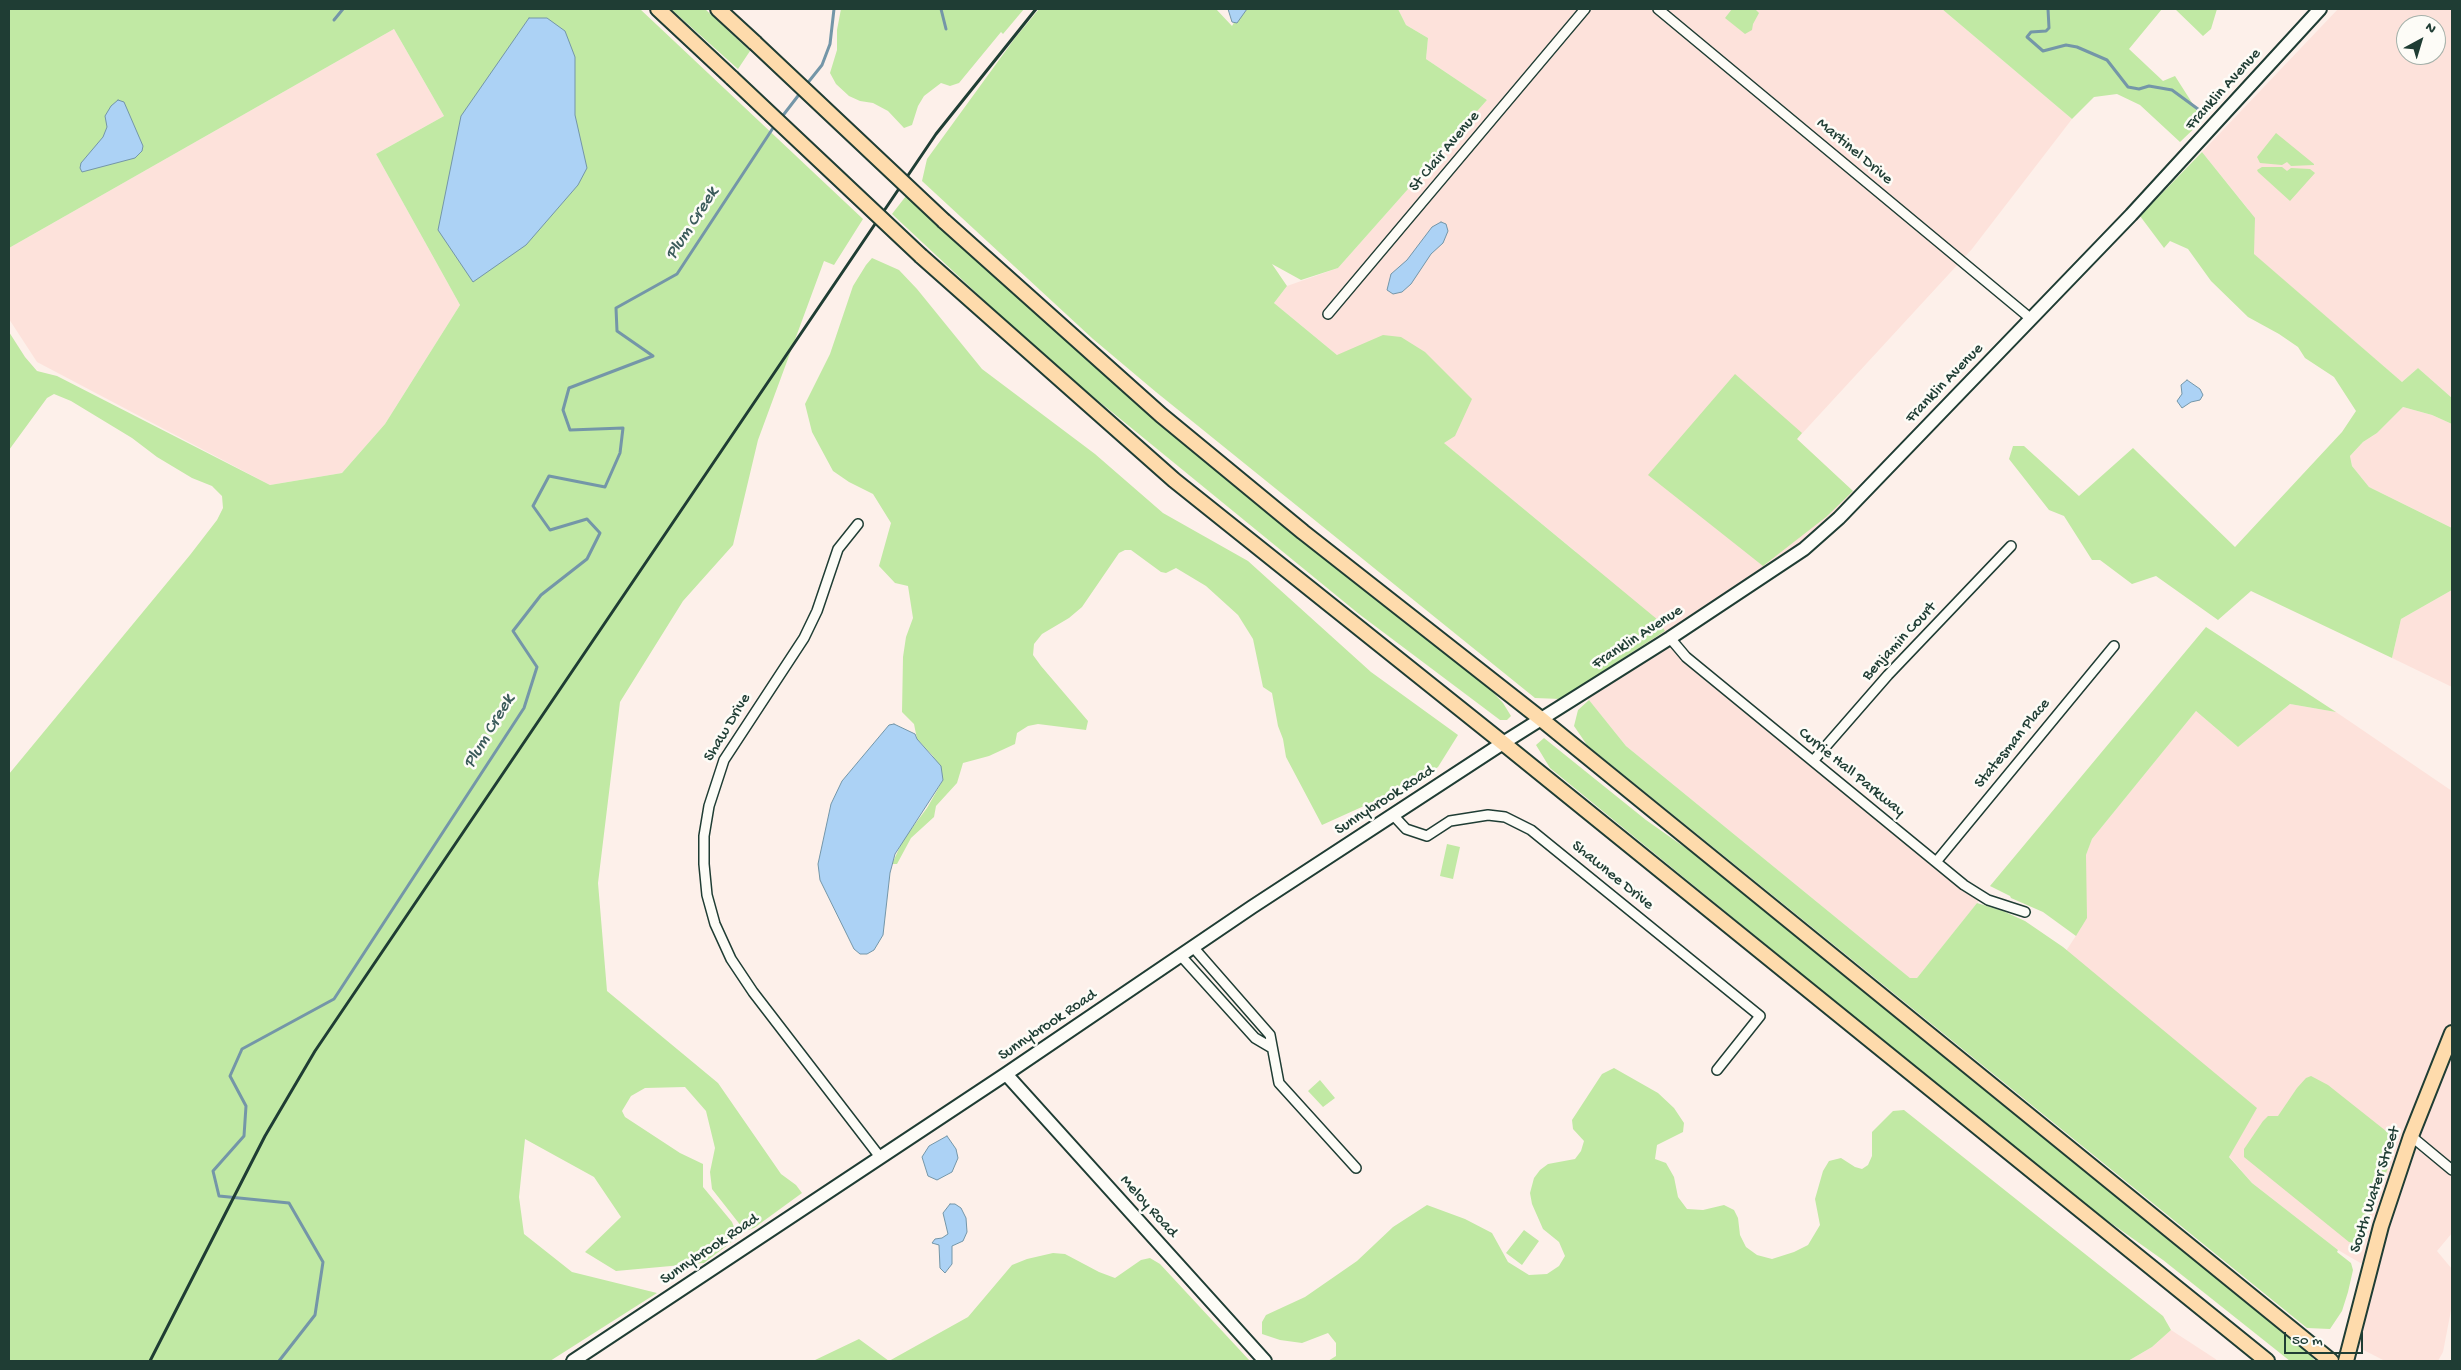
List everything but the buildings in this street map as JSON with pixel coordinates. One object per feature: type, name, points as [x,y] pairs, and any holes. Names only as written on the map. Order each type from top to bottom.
[{"type":"main road","points":[[658,9],[921,256],[1174,480],[1503,743],[2267,1361]]},
{"type":"main road","points":[[718,9],[944,221],[1161,414],[1303,532],[1541,719],[2331,1361]]},
{"type":"main road","name":"South Water Street","points":[[2346,1361],[2381,1226],[2411,1136],[2452,1033]]},
{"type":"street","name":"St Clair Avenue","points":[[1328,314],[1584,9]]},
{"type":"street","name":"Martinel Drive","points":[[1658,9],[2030,318]]},
{"type":"street","name":"Franklin Avenue","points":[[1541,719],[1670,638],[1782,564],[1820,536],[2131,215],[2320,9]]},
{"type":"street","name":"Shaw Drive","points":[[858,524],[838,549],[817,611],[804,638],[739,735],[722,766],[706,820],[704,864],[707,895],[713,917],[731,959],[749,986],[880,1157]]},
{"type":"street","name":"Benjamin Court","points":[[1813,761],[1888,675],[2011,546]]},
{"type":"street","name":"Currie Hall Parkway","points":[[1670,638],[1686,657],[1979,896],[2026,912]]},
{"type":"street","name":"Statesman Place","points":[[1936,862],[2114,646]]},
{"type":"street","name":"Sunnybrook Road","points":[[574,1361],[1006,1074],[1193,947],[1541,719]]},
{"type":"street","name":"Shawnee Drive","points":[[1393,815],[1406,829],[1427,836],[1450,821],[1464,817],[1496,815],[1518,822],[1760,1016],[1717,1070]]},
{"type":"street","points":[[1193,947],[1265,1028],[1270,1036],[1279,1083],[1356,1168]]},
{"type":"street","points":[[1181,956],[1255,1038],[1272,1048]]},
{"type":"street","name":"Meloy Road","points":[[1006,1074],[1265,1361]]},
{"type":"street","points":[[2411,1136],[2452,1170]]},
{"type":"shaded area","points":[[1398,9],[1942,9],[2072,119],[1972,249],[1797,439],[1859,497],[1839,518],[1671,638],[1681,651],[1982,897],[1917,978],[1910,978],[1626,746],[1583,693],[1571,685],[1576,552],[1274,303],[1287,286],[1338,268],[1487,100],[1426,59],[1428,38],[1406,25]]},
{"type":"shaded area","points":[[2338,9],[2452,9],[2452,398],[2418,368],[2402,382],[2253,254],[2248,209],[2202,152]]},
{"type":"shaded area","points":[[394,29],[444,116],[376,154],[460,305],[385,424],[342,473],[270,485],[37,362],[9,319],[9,248]]},
{"type":"shaded area","points":[[2403,407],[2432,415],[2452,424],[2452,528],[2369,487],[2352,466],[2350,456]]},
{"type":"shaded area","points":[[2452,590],[2452,687],[2392,658],[2401,619]]},
{"type":"shaded area","points":[[2290,704],[2336,712],[2452,791],[2452,1233],[2437,1251],[2452,1269],[2452,1305],[2443,1352],[2438,1361],[2385,1361],[2350,1343],[2369,1268],[2338,1250],[2252,1183],[2229,1156],[2256,1108],[2066,951],[2081,928],[2086,855],[2092,839],[2196,711],[2238,747]]},
{"type":"shaded area","points":[[2171,1330],[2218,1361],[2128,1361],[2152,1347]]},
{"type":"green space","points":[[9,9],[640,9],[863,219],[834,265],[824,261],[758,440],[733,545],[683,601],[620,702],[598,883],[607,991],[718,1083],[781,1174],[796,1185],[802,1193],[754,1228],[745,1231],[712,1189],[710,1172],[715,1148],[706,1111],[685,1087],[645,1088],[631,1096],[622,1111],[625,1117],[680,1153],[703,1164],[703,1187],[732,1222],[738,1237],[704,1263],[616,1271],[585,1252],[621,1217],[594,1177],[525,1139],[519,1197],[524,1234],[572,1272],[657,1293],[550,1361],[9,1361],[9,774],[190,555],[217,520],[223,508],[222,496],[212,486],[192,478],[157,457],[132,438],[71,401],[54,394],[47,398],[9,450],[9,332],[25,357],[37,371],[57,376],[270,485],[342,473],[385,424],[460,305],[376,154],[444,116],[394,29],[9,248]]},
{"type":"green space","points":[[671,9],[705,9],[750,51],[738,69]]},
{"type":"green space","points":[[841,9],[1024,9],[1003,34],[1001,32],[959,83],[950,86],[941,83],[924,96],[918,106],[912,125],[904,128],[888,111],[873,103],[860,101],[849,96],[836,84],[830,73],[837,50],[837,30]]},
{"type":"green space","points":[[1039,9],[1216,9],[1232,26],[1242,9],[1398,9],[1406,25],[1428,38],[1426,59],[1487,100],[1338,268],[1301,280],[1272,264],[1287,286],[1274,303],[1337,355],[1383,335],[1401,337],[1425,352],[1472,399],[1455,436],[1444,443],[1658,620],[1665,631],[1560,699],[1535,698],[1093,339],[922,181],[927,159],[1015,38]]},
{"type":"green space","points":[[1732,9],[1755,9],[1759,13],[1752,30],[1745,34],[1725,18]]},
{"type":"green space","points":[[1942,9],[2162,9],[2129,49],[2163,81],[2175,76],[2203,120],[2180,142],[2140,105],[2117,94],[2094,97],[2072,119]]},
{"type":"green space","points":[[2175,9],[2217,9],[2211,29],[2203,36]]},
{"type":"green space","points":[[2276,133],[2314,165],[2291,166],[2287,162],[2282,165],[2260,163],[2257,157]]},
{"type":"green space","points":[[2202,152],[2255,218],[2254,254],[2402,382],[2418,368],[2452,398],[2452,424],[2432,415],[2403,407],[2350,456],[2352,466],[2369,487],[2452,528],[2452,590],[2401,619],[2392,658],[2251,591],[2218,620],[2156,576],[2132,584],[2100,560],[2092,560],[2064,516],[2049,510],[2009,459],[2013,446],[2024,446],[2079,496],[2133,448],[2235,547],[2342,432],[2356,411],[2334,377],[2305,358],[2298,347],[2248,317],[2211,281],[2188,249],[2170,241],[2164,248],[2140,216]]},
{"type":"green space","points":[[2262,167],[2282,167],[2287,171],[2291,168],[2310,169],[2315,173],[2290,201],[2258,172],[2257,170]]},
{"type":"green space","points":[[906,196],[971,255],[1383,601],[1486,685],[1503,703],[1511,716],[1507,720],[1500,720],[1359,614],[1047,359],[892,214]]},
{"type":"green space","points":[[872,258],[899,270],[917,289],[982,369],[1095,454],[1163,513],[1248,561],[1371,672],[1458,735],[1438,767],[1406,787],[1322,825],[1286,757],[1272,693],[1263,687],[1253,639],[1238,615],[1206,586],[1176,568],[1166,573],[1161,572],[1131,550],[1125,550],[1119,553],[1082,607],[1069,618],[1042,634],[1034,644],[1033,655],[1088,721],[1086,730],[1038,724],[1028,726],[1017,733],[1015,744],[989,756],[963,763],[957,783],[936,806],[934,817],[911,838],[897,864],[892,864],[903,840],[927,808],[943,780],[933,756],[917,739],[914,724],[902,712],[903,657],[906,637],[913,618],[908,586],[895,583],[879,566],[891,523],[873,494],[849,482],[833,471],[812,432],[805,404],[830,354],[853,286]]},
{"type":"green space","points":[[1735,374],[1802,433],[1797,439],[1853,491],[1826,517],[1763,566],[1648,475]]},
{"type":"green space","points":[[2206,627],[2336,712],[2290,704],[2238,747],[2196,711],[2092,839],[2086,855],[2087,918],[2076,936],[2043,912],[2011,898],[1990,886]]},
{"type":"green space","points":[[1589,700],[1626,746],[1910,978],[1917,978],[1977,903],[2003,911],[2025,921],[2063,947],[2257,1108],[2229,1157],[2252,1183],[2338,1250],[2337,1252],[2351,1263],[2353,1270],[2342,1311],[2330,1329],[2307,1328],[1587,745],[1574,726],[1578,710]]},
{"type":"green space","points":[[1544,738],[1646,820],[1697,856],[1861,988],[2251,1304],[2307,1351],[2315,1361],[2290,1361],[2163,1260],[2101,1216],[1846,1010],[1550,768],[1536,745]]},
{"type":"green space","points":[[1447,844],[1460,847],[1453,879],[1440,876]]},
{"type":"green space","points":[[1614,1068],[1658,1093],[1674,1108],[1684,1123],[1683,1132],[1657,1145],[1655,1159],[1666,1163],[1674,1177],[1678,1197],[1687,1209],[1703,1210],[1724,1205],[1734,1210],[1738,1218],[1740,1235],[1746,1247],[1757,1255],[1772,1259],[1808,1245],[1820,1225],[1815,1199],[1823,1171],[1829,1161],[1841,1158],[1862,1169],[1868,1165],[1872,1156],[1872,1132],[1893,1111],[1904,1110],[2163,1316],[2171,1330],[2152,1347],[2128,1361],[1328,1361],[1336,1356],[1336,1343],[1328,1333],[1302,1343],[1280,1340],[1262,1334],[1262,1322],[1266,1315],[1305,1297],[1357,1261],[1393,1227],[1427,1205],[1465,1219],[1492,1233],[1508,1262],[1529,1275],[1547,1274],[1559,1266],[1565,1256],[1559,1242],[1543,1229],[1532,1204],[1530,1193],[1534,1178],[1548,1164],[1575,1159],[1581,1151],[1584,1141],[1573,1129],[1572,1120],[1602,1074]]},
{"type":"green space","points":[[2311,1076],[2328,1085],[2391,1135],[2394,1143],[2392,1157],[2363,1234],[2354,1243],[2349,1242],[2244,1157],[2244,1149],[2263,1121],[2268,1116],[2278,1116],[2297,1088],[2306,1078]]},
{"type":"green space","points":[[1320,1080],[1335,1098],[1323,1107],[1308,1091]]},
{"type":"green space","points":[[1524,1230],[1539,1241],[1522,1265],[1506,1253]]},
{"type":"green space","points":[[1053,1253],[1065,1254],[1099,1272],[1115,1278],[1141,1260],[1150,1258],[1160,1264],[1250,1361],[889,1361],[968,1317],[1012,1265],[1027,1259]]},
{"type":"green space","points":[[859,1339],[889,1361],[813,1361]]},
{"type":"water","points":[[1228,9],[1247,9],[1237,23],[1232,22]]},
{"type":"water","points":[[529,18],[547,18],[565,31],[575,57],[575,115],[587,168],[578,185],[526,245],[473,282],[438,230],[461,116]]},
{"type":"water","points":[[118,100],[124,102],[143,146],[142,151],[135,158],[82,172],[80,168],[81,163],[103,137],[107,127],[105,116],[111,106]]},
{"type":"water","points":[[1441,222],[1446,224],[1448,231],[1443,243],[1431,254],[1411,284],[1402,292],[1393,294],[1387,290],[1391,274],[1407,260],[1432,227]]},
{"type":"water","points":[[2187,380],[2200,389],[2203,395],[2200,400],[2191,402],[2182,408],[2177,401],[2182,394],[2181,385]]},
{"type":"water","points":[[894,724],[915,734],[917,739],[941,766],[943,780],[895,854],[890,873],[883,935],[874,950],[867,954],[860,954],[854,949],[820,880],[818,864],[831,804],[842,781],[889,725]]},
{"type":"water","points":[[947,1136],[956,1149],[958,1158],[952,1172],[937,1180],[928,1176],[922,1157],[929,1146]]},
{"type":"water","points":[[950,1204],[955,1204],[961,1208],[966,1218],[967,1232],[963,1241],[952,1246],[952,1264],[945,1273],[940,1268],[939,1245],[932,1243],[935,1239],[942,1238],[948,1234],[943,1213]]},
{"type":"waterway","points":[[334,20],[343,9]]},
{"type":"waterway","name":"Plum Creek","points":[[806,85],[822,65],[830,44],[834,9]]},
{"type":"waterway","points":[[941,9],[946,29]]},
{"type":"waterway","points":[[2048,9],[2049,28],[2046,31],[2031,32],[2027,37],[2043,51],[2066,45],[2077,47],[2107,60],[2128,87],[2139,89],[2149,86],[2172,90],[2202,112]]},
{"type":"waterway","name":"Plum Creek","points":[[781,118],[801,92]]},
{"type":"waterway","name":"Plum Creek","points":[[279,1361],[315,1315],[323,1262],[289,1203],[219,1196],[213,1171],[244,1136],[246,1106],[230,1076],[242,1049],[334,999],[524,708],[537,667],[513,631],[541,595],[587,559],[600,533],[587,519],[550,530],[533,506],[549,476],[605,487],[620,453],[623,428],[570,430],[563,410],[569,388],[653,356],[617,331],[616,308],[677,274],[775,125]]},
{"type":"railway","points":[[150,1361],[265,1136],[315,1051],[936,134],[1036,9]]}]
